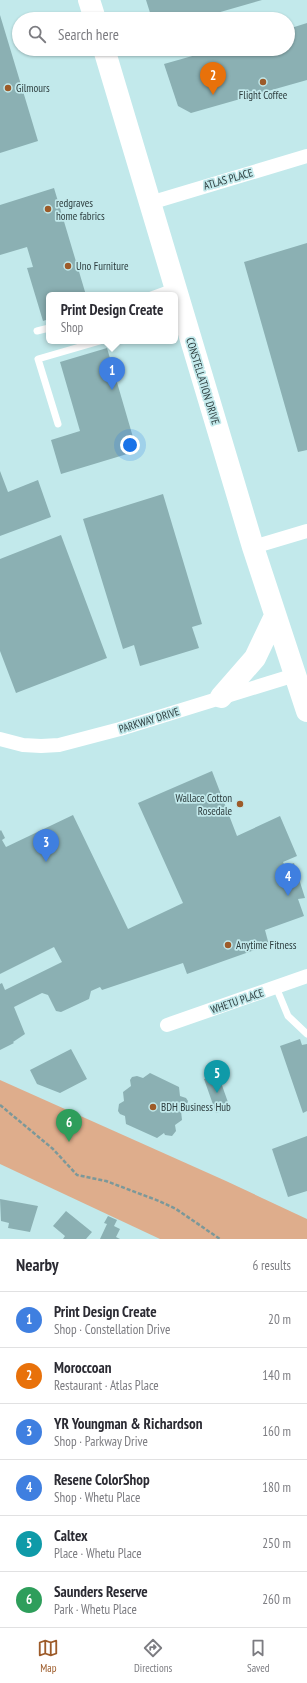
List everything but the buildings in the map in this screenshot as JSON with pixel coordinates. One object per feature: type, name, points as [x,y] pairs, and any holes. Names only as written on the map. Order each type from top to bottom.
[{"type":"main road","points":[[90,0],[93,12]]},
{"type":"main road","name":"CONSTELLATION DRIVE","points":[[106,56],[176,292]]},
{"type":"main road","name":"CONSTELLATION DRIVE","points":[[178,305],[180,317],[253,547],[307,711]]},
{"type":"main road","points":[[221,698],[255,658],[275,616]]},
{"type":"street","name":"ATLAS PLACE","points":[[150,203],[307,156]]},
{"type":"street","points":[[253,547],[307,531]]},
{"type":"street","name":"PARKWAY DRIVE","points":[[0,739],[23,745],[59,745],[120,729],[295,675]]},
{"type":"street","name":"WHETU PLACE","points":[[167,1025],[307,976]]},
{"type":"lane","points":[[159,292],[175,286]]},
{"type":"lane","points":[[37,331],[46,329]]},
{"type":"lane","points":[[58,424],[38,359],[90,344]]},
{"type":"lane","points":[[276,987],[288,1016],[307,1034]]},
{"type":"path","points":[[0,1104],[53,1149],[77,1175],[106,1181],[163,1203],[188,1217],[220,1239]]},
{"type":"shaded area","points":[[0,1080],[226,1181],[307,1219],[307,1239],[160,1239],[0,1164]]},
{"type":"place","name":"Flight Coffee","points":[[263,82]]},
{"type":"place","name":"Gilmours","points":[[8,88]]},
{"type":"place","name":"Moroccoan","points":[[213,95]]},
{"type":"place","name":"redgraves home fabrics","points":[[48,209]]},
{"type":"place","name":"Uno Furniture","points":[[68,266]]},
{"type":"place","name":"Print Design Create","points":[[112,390]]},
{"type":"place","name":"Wallace Cotton Rosedale","points":[[240,804]]},
{"type":"place","name":"YR Youngman & Richardson","points":[[46,862]]},
{"type":"place","name":"Resene ColorShop","points":[[288,896]]},
{"type":"place","name":"Anytime Fitness","points":[[228,945]]},
{"type":"place","name":"Caltex","points":[[217,1093]]},
{"type":"place","name":"BDH Business Hub","points":[[153,1107]]},
{"type":"place","name":"Saunders Reserve","points":[[69,1142]]}]
